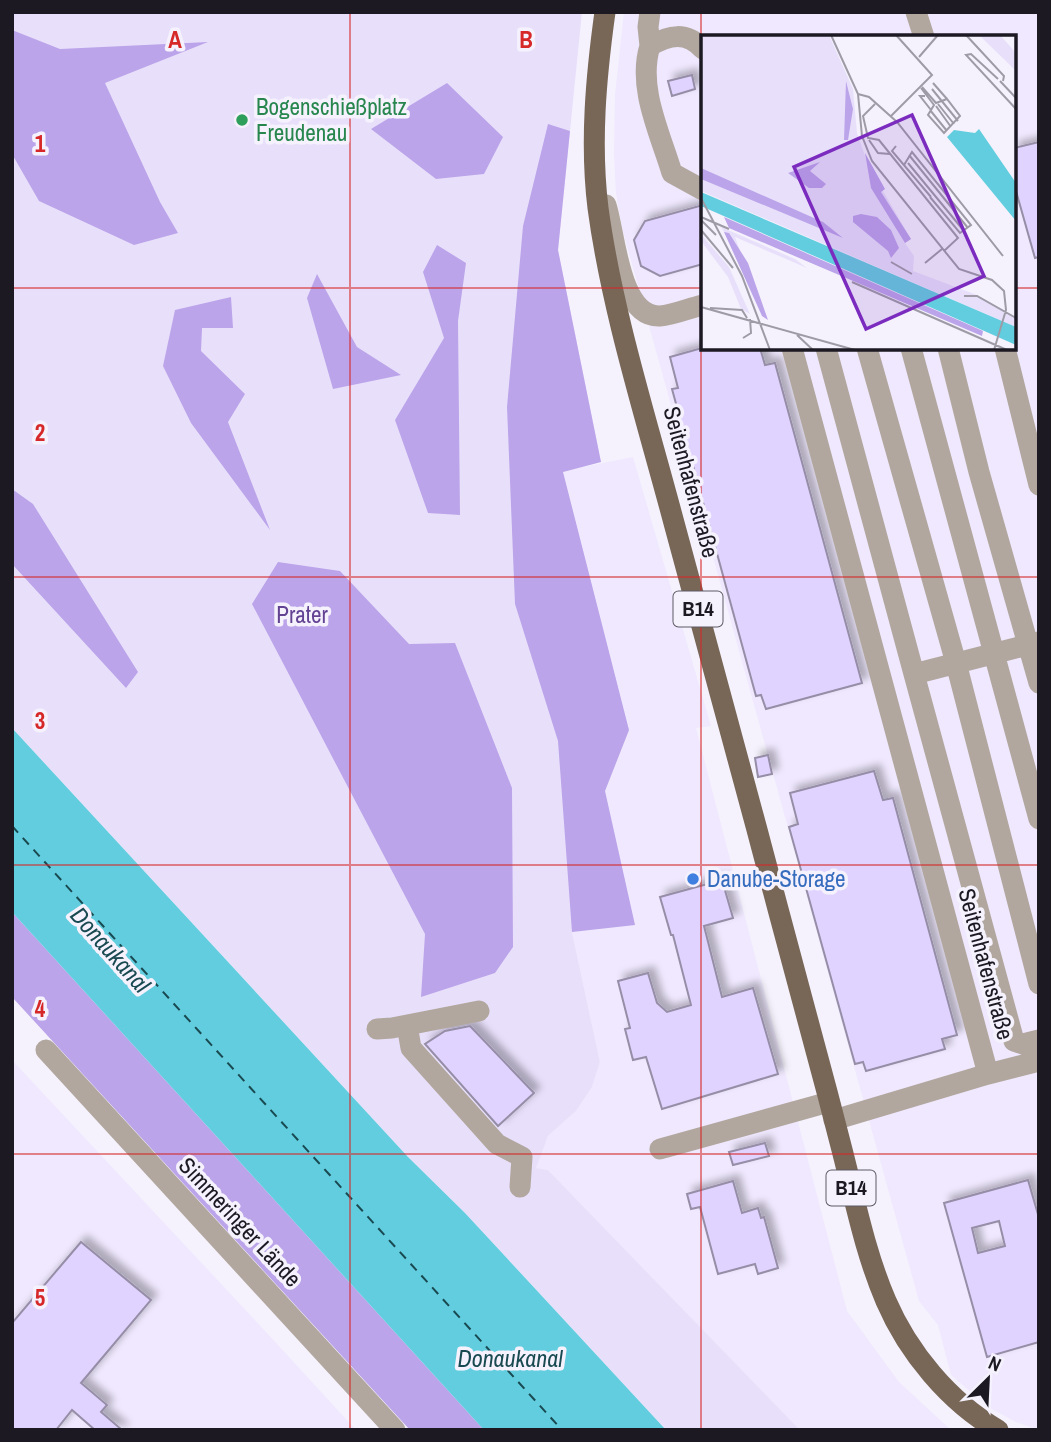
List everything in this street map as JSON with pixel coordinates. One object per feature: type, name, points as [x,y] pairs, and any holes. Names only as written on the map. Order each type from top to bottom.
[{"type":"main road","name":"Seitenhafenstraße","points":[[605,12],[597,69],[596,177],[598,208],[623,331],[869,1255],[887,1303],[908,1340],[937,1379],[964,1405],[998,1430]]},
{"type":"street","points":[[650,12],[650,46],[645,64],[648,92],[673,173],[701,189]]},
{"type":"street","points":[[916,13],[923,35]]},
{"type":"street","points":[[650,46],[666,37],[682,36],[697,42],[701,47]]},
{"type":"street","points":[[596,177],[609,213],[622,278],[641,310],[658,316],[701,305]]},
{"type":"street","name":"Seitenhafenstraße","points":[[793,350],[988,1074],[832,1111]]},
{"type":"street","points":[[832,350],[914,674],[1014,1041],[1023,1044],[1039,1040]]},
{"type":"street","points":[[868,350],[956,663],[1039,984]]},
{"type":"street","points":[[912,350],[1039,819]]},
{"type":"street","points":[[948,350],[979,472],[1034,643],[1039,683]]},
{"type":"street","points":[[1005,350],[1039,485]]},
{"type":"street","points":[[914,674],[1034,643]]},
{"type":"street","points":[[377,1029],[479,1010]]},
{"type":"street","points":[[407,1025],[411,1048],[497,1144],[522,1157],[520,1187]]},
{"type":"street","name":"Simmeringer Lände","points":[[46,1049],[395,1430]]},
{"type":"street","points":[[988,1074],[1039,1061]]},
{"type":"street","points":[[660,1149],[832,1111]]},
{"type":"shaded area","points":[[624,12],[1039,12],[1039,1430],[1016,1422],[988,1407],[951,1375],[938,1325],[919,1301],[622,228],[616,193],[615,95]]},
{"type":"shaded area","points":[[633,457],[711,726],[696,728],[847,1311],[899,1382],[951,1430],[800,1430],[548,1170],[535,1168],[548,1136],[576,1111],[592,1087],[600,1062],[572,932],[635,925],[605,791],[629,729],[563,471]]},
{"type":"shaded area","points":[[12,1060],[266,1332],[356,1430],[12,1430]]},
{"type":"green space","name":"Prater","points":[[12,12],[582,12],[558,250],[601,462],[563,472],[629,730],[605,791],[635,925],[572,932],[600,1062],[592,1087],[576,1111],[548,1136],[536,1168],[548,1170],[800,1430],[666,1430],[465,1213],[408,1157],[12,728]]},
{"type":"green space","points":[[12,30],[60,49],[208,42],[105,83],[160,202],[178,233],[134,245],[39,201],[12,154]]},
{"type":"green space","points":[[447,83],[503,137],[484,174],[436,179],[371,129]]},
{"type":"green space","points":[[548,124],[570,131],[558,250],[601,462],[563,472],[629,730],[605,791],[635,925],[572,932],[558,741],[515,604],[507,407],[523,226]]},
{"type":"green space","points":[[437,245],[466,263],[458,321],[460,515],[428,513],[395,420],[444,338],[423,272]]},
{"type":"green space","points":[[317,274],[357,347],[401,375],[333,389],[307,298]]},
{"type":"green space","points":[[231,297],[233,328],[202,328],[201,351],[245,394],[228,422],[270,530],[191,423],[163,366],[175,310]]},
{"type":"green space","points":[[12,489],[33,504],[138,672],[126,688],[12,564]]},
{"type":"green space","points":[[278,562],[340,571],[409,644],[455,643],[512,788],[513,947],[495,973],[421,997],[425,934],[252,604]]},
{"type":"green space","points":[[12,912],[484,1430],[410,1430],[12,997]]},
{"type":"water","name":"Donaukanal","points":[[12,728],[408,1157],[465,1213],[666,1430],[484,1430],[12,912]]},
{"type":"building","points":[[692,75],[695,89],[672,96],[668,81]]},
{"type":"building","points":[[1039,142],[1039,257],[1035,258],[1016,191],[1016,148]]},
{"type":"building","points":[[701,206],[701,265],[660,276],[641,266],[634,240],[645,221]]},
{"type":"building","points":[[701,348],[761,350],[765,365],[775,363],[862,683],[766,709],[761,695],[756,696],[672,389],[678,388],[670,357]]},
{"type":"building","points":[[768,755],[772,774],[758,777],[755,758]]},
{"type":"building","points":[[874,771],[883,800],[893,798],[957,1035],[942,1039],[945,1049],[866,1071],[863,1062],[855,1064],[789,827],[798,824],[790,793]]},
{"type":"building","points":[[722,880],[733,918],[704,926],[722,997],[753,988],[778,1074],[662,1109],[646,1057],[633,1060],[625,1029],[630,1028],[618,981],[648,973],[657,1003],[667,1012],[691,1005],[660,897]]},
{"type":"building","points":[[470,1026],[534,1093],[498,1126],[425,1044],[445,1031]]},
{"type":"building","points":[[765,1143],[769,1156],[733,1165],[729,1152]]},
{"type":"building","points":[[1028,1180],[1039,1218],[1039,1342],[987,1357],[944,1203]],"holes":[[[999,1221],[1005,1246],[978,1253],[972,1228]]]},
{"type":"building","points":[[733,1181],[742,1213],[758,1208],[761,1218],[764,1217],[778,1268],[758,1274],[755,1264],[718,1274],[700,1207],[691,1209],[687,1194]]},
{"type":"building","points":[[81,1242],[151,1300],[81,1383],[107,1405],[101,1412],[122,1430],[95,1430],[72,1410],[56,1430],[12,1430],[12,1323]]},
{"type":"ferry route","points":[[12,826],[562,1430]]},
{"type":"place","name":"Bogenschießplatz Freudenau","points":[[242,120]]},
{"type":"place","name":"Danube-Storage","points":[[693,879]]}]
